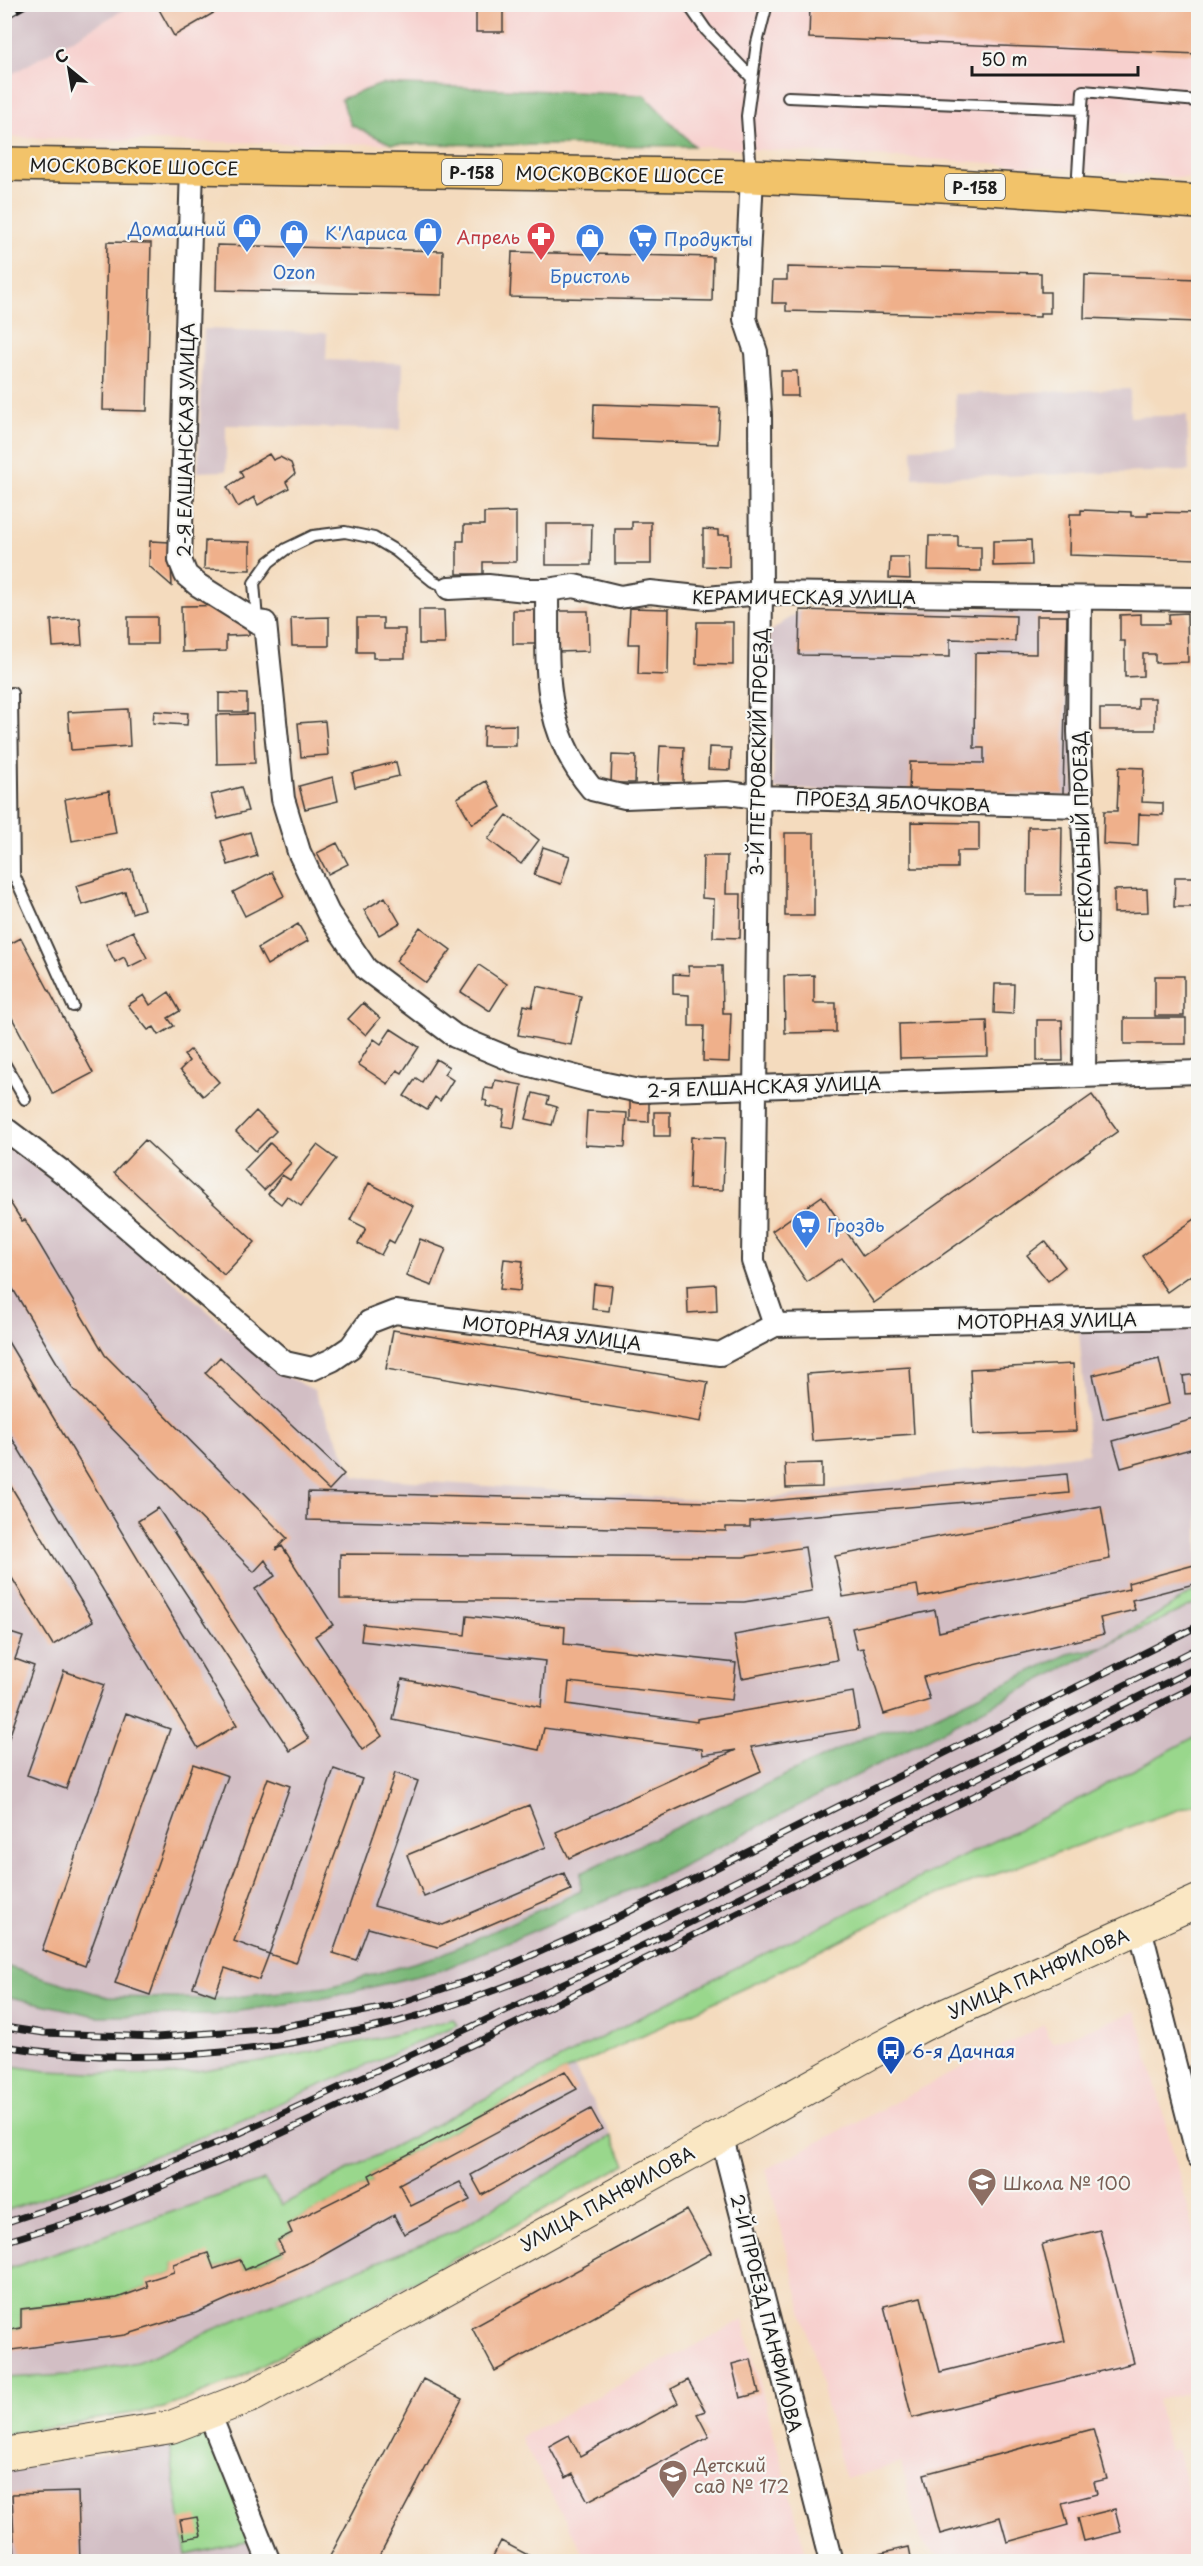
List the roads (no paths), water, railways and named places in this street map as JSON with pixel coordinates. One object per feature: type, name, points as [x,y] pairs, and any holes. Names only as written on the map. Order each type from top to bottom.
[{"type":"main road","name":"МОСКОВСКОЕ ШОССЕ","points":[[4,164],[752,176],[942,185],[1198,202]]},
{"type":"main road","name":"УЛИЦА ПАНФИЛОВА","points":[[4,2454],[171,2427],[254,2395],[721,2134],[923,2025],[1198,1901]]},
{"type":"street","name":"2-Я ЕЛШАНСКАЯ УЛИЦА","points":[[192,167],[180,560],[186,575],[198,585],[257,622],[265,623],[283,800],[296,841],[328,912],[366,969],[455,1036],[515,1061],[586,1080],[639,1090],[1198,1072]]},
{"type":"street","name":"3-Й ПЕТРОВСКИЙ ПРОЕЗД","points":[[752,176],[746,319],[756,352],[760,415],[761,593],[753,1086],[753,1261],[775,1325]]},
{"type":"street","name":"КЕРАМИЧЕСКАЯ УЛИЦА","points":[[449,588],[488,586],[526,591],[574,585],[620,597],[650,592],[707,598],[761,593],[1198,599]]},
{"type":"street","name":"ПРОЕЗД ЯБЛОЧКОВА","points":[[547,590],[552,712],[565,751],[592,789],[626,797],[728,793],[757,797],[1081,806]]},
{"type":"street","name":"СТЕКОЛЬНЫЙ ПРОЕЗД","points":[[1080,598],[1078,732],[1086,881],[1084,1075]]},
{"type":"street","name":"МОТОРНАЯ УЛИЦА","points":[[4,1128],[65,1174],[285,1362],[312,1369],[332,1360],[351,1347],[369,1322],[395,1312],[720,1354],[775,1325],[1198,1317]]},
{"type":"street","points":[[1140,1928],[1198,2156]]},
{"type":"street","name":"2-Й ПРОЕЗД ПАНФИЛОВА","points":[[721,2134],[831,2562]]},
{"type":"street","points":[[209,2413],[270,2562]]},
{"type":"lane","points":[[688,4],[706,30],[752,78]]},
{"type":"lane","points":[[752,176],[747,116],[757,43],[767,4]]},
{"type":"lane","points":[[1077,194],[1083,91],[1198,101]]},
{"type":"lane","points":[[788,97],[1082,108]]},
{"type":"lane","points":[[257,622],[255,583],[269,562],[285,549],[313,536],[345,532],[374,538],[396,551],[433,581],[449,588]]},
{"type":"lane","points":[[12,693],[9,875],[73,1006]]},
{"type":"lane","points":[[4,1063],[25,1099]]},
{"type":"railway","points":[[4,17],[27,4]]},
{"type":"railway","points":[[4,2027],[44,2033],[157,2037],[275,2028],[392,2006],[496,1971],[610,1921],[1198,1626]]},
{"type":"railway","points":[[4,2046],[46,2052],[129,2057],[212,2053],[294,2043],[371,2028],[457,2004],[551,1968],[643,1928],[1198,1648]]},
{"type":"railway","points":[[4,2223],[87,2196],[229,2138],[471,2027],[667,1934],[1198,1667]]},
{"type":"railway","points":[[4,2242],[93,2215],[235,2155],[478,2042],[1198,1685]]},
{"type":"place","name":"Домашний","points":[[247,254]]},
{"type":"place","name":"К'Лариса","points":[[428,258]]},
{"type":"place","name":"Ozon","points":[[294,260]]},
{"type":"place","name":"Апрель","points":[[541,262]]},
{"type":"place","name":"Бристоль","points":[[590,264]]},
{"type":"place","name":"Продукты","points":[[643,264]]},
{"type":"place","name":"Гроздь","points":[[806,1250]]},
{"type":"place","name":"6-я Дачная","points":[[891,2076]]},
{"type":"place","name":"Школа № 100","points":[[982,2208]]},
{"type":"place","name":"Детский сад № 172","points":[[673,2500]]}]
